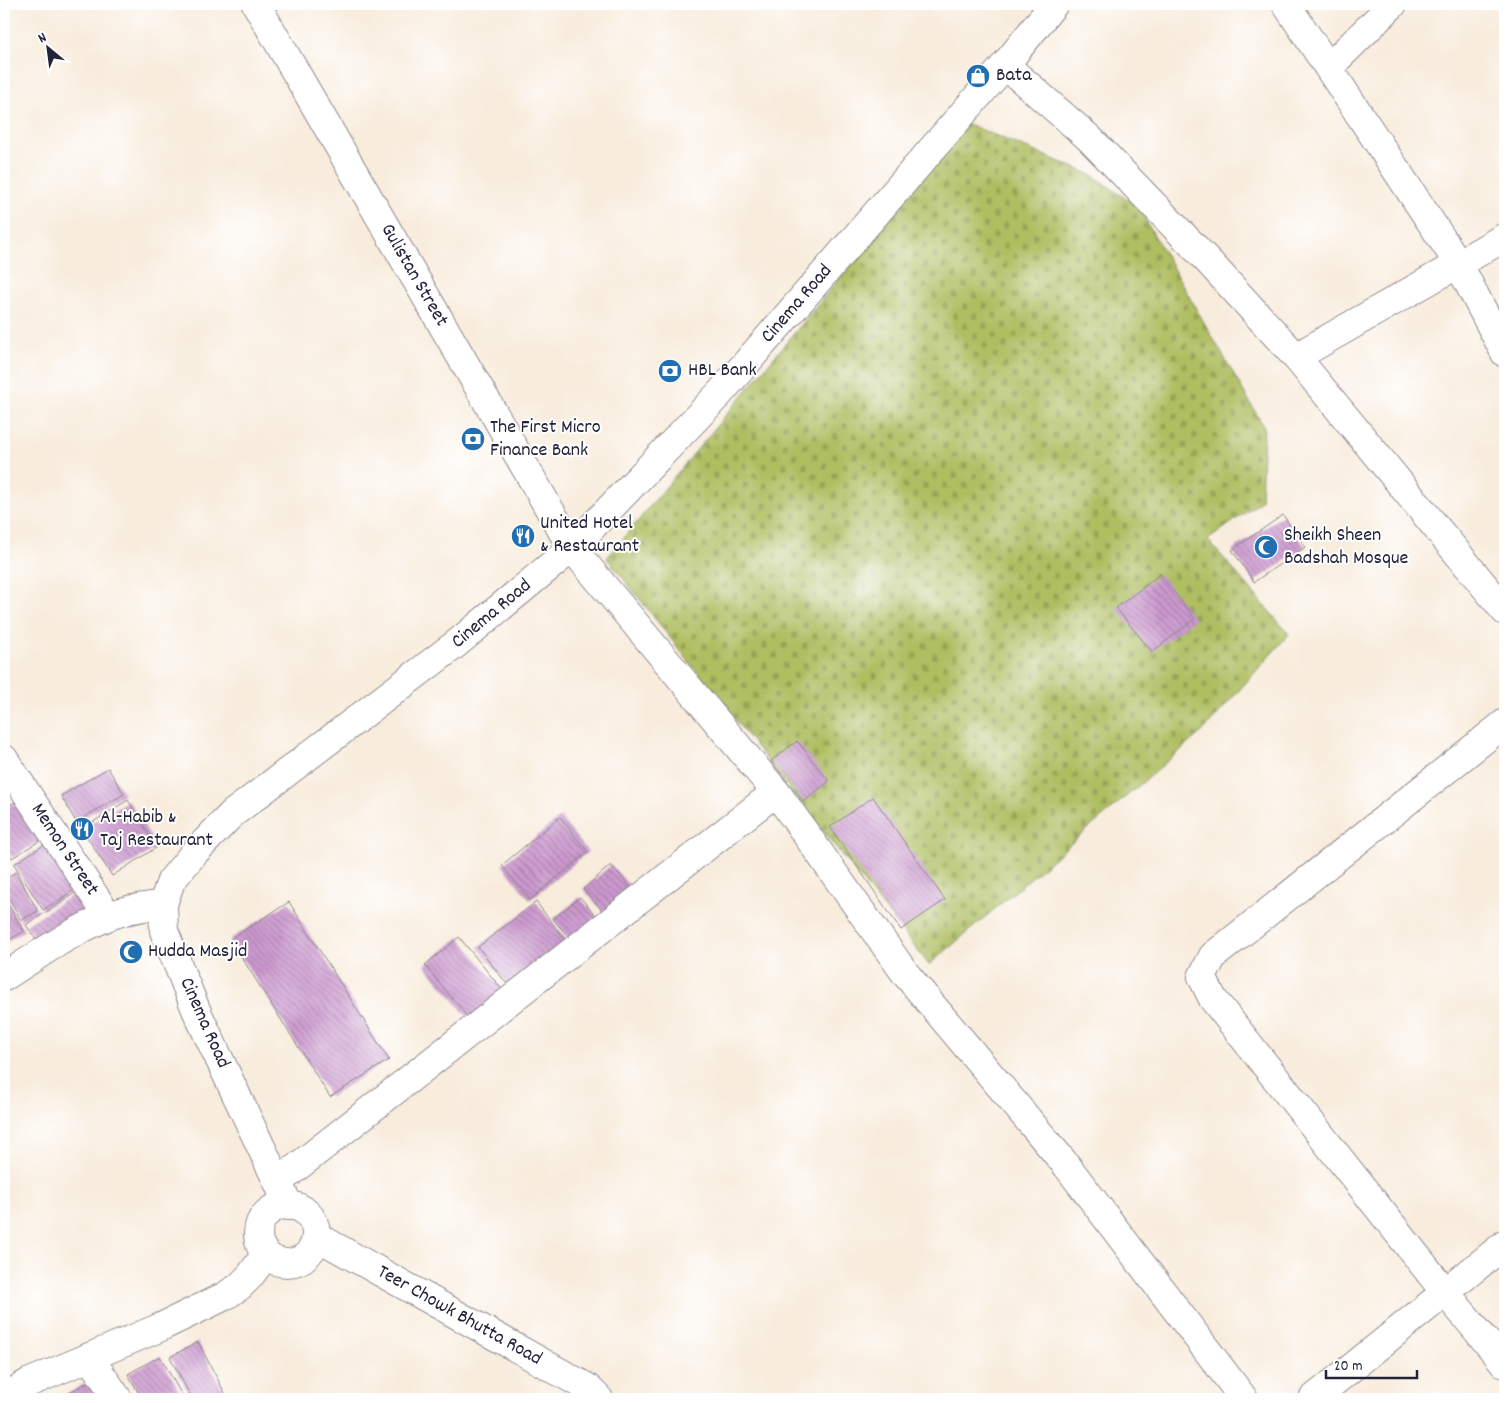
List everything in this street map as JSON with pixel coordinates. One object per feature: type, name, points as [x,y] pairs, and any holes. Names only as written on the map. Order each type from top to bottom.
[{"type":"street","name":"Gulistan Street","points":[[256,4],[572,548],[776,792],[906,973],[1067,1166],[1244,1399]]},
{"type":"street","name":"Cinema Road","points":[[284,1194],[196,1012],[164,931],[163,904],[171,881],[195,852],[232,814],[456,644],[572,548],[722,392],[1005,65],[1054,4]]},
{"type":"street","points":[[1286,4],[1458,263],[1505,353]]},
{"type":"street","points":[[1329,67],[1393,4]]},
{"type":"street","points":[[1005,65],[1089,138],[1208,261],[1296,356],[1505,611]]},
{"type":"street","points":[[1296,356],[1505,237]]},
{"type":"street","points":[[1505,723],[1213,956],[1202,977],[1213,999],[1445,1292],[1505,1364]]},
{"type":"street","name":"Memon Street","points":[[4,759],[108,916]]},
{"type":"street","points":[[284,1194],[309,1215],[314,1224],[316,1236],[313,1247],[307,1256],[297,1261],[286,1263],[275,1260],[266,1254],[260,1244],[258,1233],[261,1222],[268,1213],[278,1207],[284,1194],[776,792]]},
{"type":"street","points":[[4,977],[77,931],[108,916],[134,908],[163,904]]},
{"type":"street","name":"Teer Chowk Bhutta Road","points":[[316,1236],[587,1396]]},
{"type":"street","points":[[1313,1399],[1505,1244]]},
{"type":"street","points":[[4,1398],[28,1383],[161,1327],[225,1296],[250,1276],[266,1254]]},
{"type":"street","points":[[89,1358],[118,1399]]},
{"type":"green space","points":[[968,124],[1094,176],[1138,207],[1264,427],[1261,501],[1208,540],[1289,634],[1204,730],[929,965],[607,558]]},
{"type":"building","points":[[1283,515],[1305,547],[1254,582],[1232,550]]},
{"type":"building","points":[[1160,574],[1195,619],[1152,652],[1116,608]]},
{"type":"building","points":[[797,741],[829,781],[804,802],[771,761]]},
{"type":"building","points":[[108,768],[124,794],[76,822],[61,796]]},
{"type":"building","points":[[873,797],[945,900],[901,930],[830,827]]},
{"type":"building","points":[[21,798],[46,837],[12,858],[4,845],[4,809]]},
{"type":"building","points":[[128,800],[157,847],[112,876],[82,829]]},
{"type":"building","points":[[560,817],[588,852],[530,900],[502,865]]},
{"type":"building","points":[[50,841],[79,887],[43,910],[14,864]]},
{"type":"building","points":[[611,865],[636,893],[608,917],[583,889]]},
{"type":"building","points":[[16,872],[38,911],[21,920],[4,889],[4,879]]},
{"type":"building","points":[[78,891],[92,912],[40,946],[26,925]]},
{"type":"building","points":[[4,897],[24,931],[4,943]]},
{"type":"building","points":[[580,897],[597,917],[571,940],[553,919]]},
{"type":"building","points":[[289,902],[389,1060],[330,1097],[230,939]]},
{"type":"building","points":[[536,902],[568,943],[510,988],[478,947]]},
{"type":"building","points":[[459,937],[509,998],[475,1026],[425,965]]},
{"type":"building","points":[[198,1342],[228,1399],[192,1399],[170,1357]]},
{"type":"building","points":[[160,1356],[184,1399],[142,1399],[128,1374]]},
{"type":"building","points":[[91,1380],[101,1399],[58,1399]]},
{"type":"place","name":"Bata","points":[[978,76]]},
{"type":"place","name":"HBL Bank","points":[[670,371]]},
{"type":"place","name":"The First Micro Finance Bank","points":[[473,439]]},
{"type":"place","name":"United Hotel & Restaurant","points":[[523,536]]},
{"type":"place","name":"Sheikh Sheen Badshah Mosque","points":[[1266,547]]},
{"type":"place","name":"Al-Habib & Taj Restaurant","points":[[82,829]]},
{"type":"place","name":"Hudda Masjid","points":[[131,952]]}]
